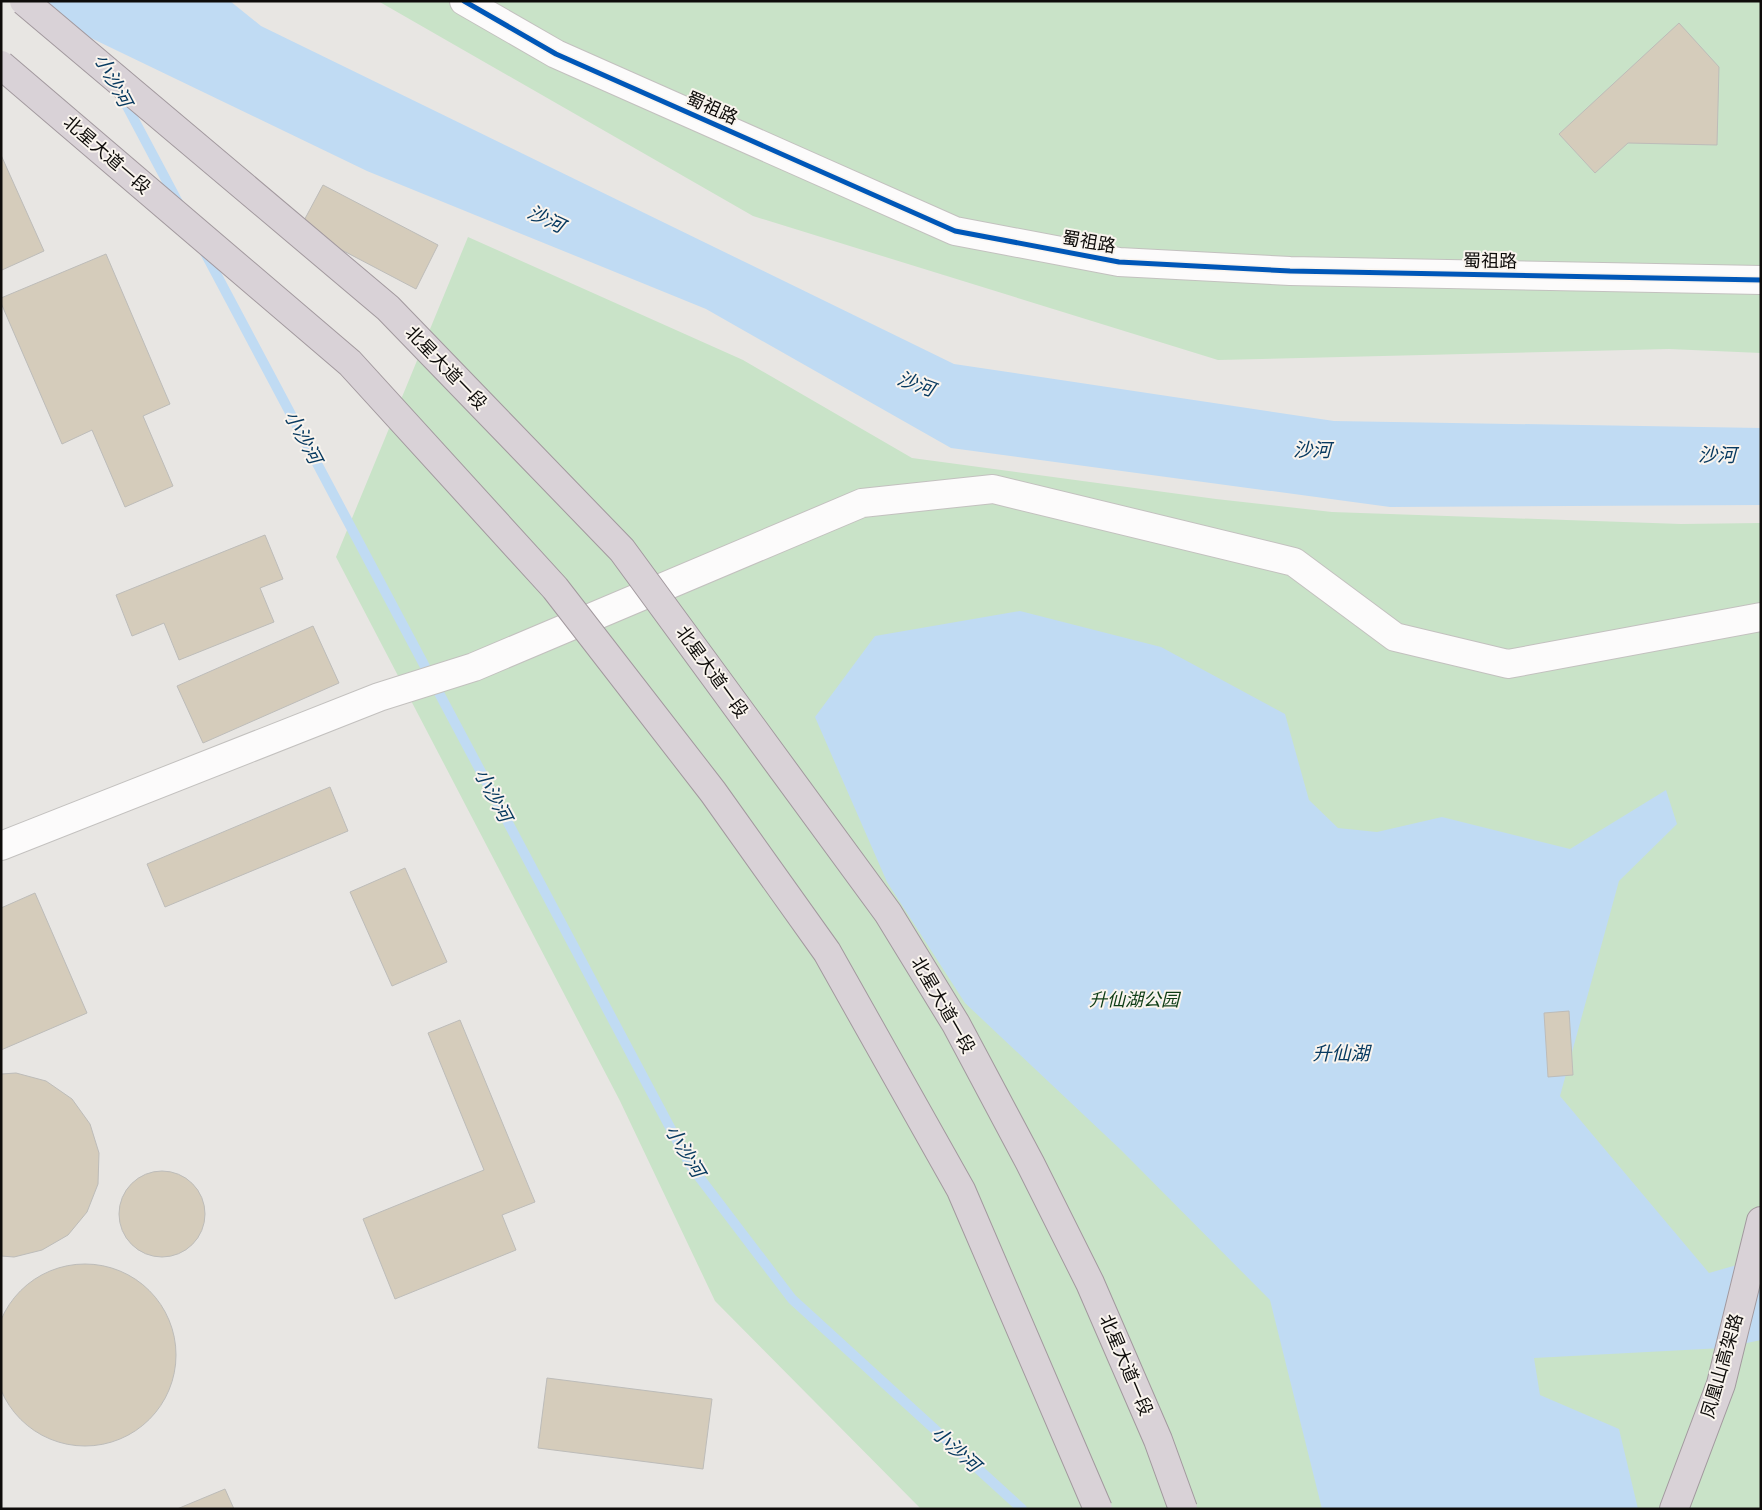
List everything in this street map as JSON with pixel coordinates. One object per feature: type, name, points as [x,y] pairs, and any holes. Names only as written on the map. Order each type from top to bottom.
[{"type":"highway","name":"北星大道一段","points":[[24,1],[388,308],[622,550],[888,913],[956,1024],[1030,1163],[1090,1283],[1158,1440],[1183,1509]]},
{"type":"highway","name":"北星大道一段","points":[[1,65],[350,364],[555,588],[713,792],[827,952],[960,1190],[1098,1509]]},
{"type":"highway","name":"凤凰山高架路","points":[[1674,1509],[1721,1384],[1761,1221]]},
{"type":"street","name":"蜀祖路","points":[[464,1],[556,54],[955,231],[1119,262],[1290,271],[1761,280]]},
{"type":"street","points":[[1,846],[379,697],[474,667],[862,503],[993,489],[1294,562],[1394,638],[1508,664],[1761,617]]},
{"type":"green space","points":[[378,1],[1761,1],[1761,353],[1669,349],[1218,360],[753,216]]},
{"type":"green space","name":"升仙湖公园","points":[[468,237],[743,360],[912,458],[1216,499],[1332,512],[1681,524],[1761,523],[1761,1509],[921,1509],[715,1301],[620,1101],[336,557]]},
{"type":"water","name":"沙河","points":[[14,1],[230,1],[261,26],[954,364],[1334,421],[1761,428],[1761,505],[1390,507],[951,448],[706,309],[367,171]]},
{"type":"water","name":"升仙湖","points":[[1020,611],[1161,647],[1285,714],[1309,800],[1338,828],[1377,832],[1442,817],[1570,849],[1666,790],[1677,824],[1619,881],[1560,1096],[1709,1273],[1761,1258],[1761,1340],[1723,1348],[1534,1358],[1540,1395],[1619,1429],[1638,1509],[1322,1509],[1270,1300],[1121,1150],[965,1003],[887,882],[815,717],[875,636]]},
{"type":"building","points":[[1679,23],[1719,67],[1717,145],[1628,143],[1595,173],[1559,134]]},
{"type":"building","points":[[1,155],[44,251],[2,270],[1,268]]},
{"type":"building","points":[[323,185],[438,245],[416,289],[300,228]]},
{"type":"building","points":[[106,254],[170,404],[143,416],[173,486],[125,507],[92,430],[62,444],[1,303],[1,298]]},
{"type":"building","points":[[265,535],[283,579],[260,588],[274,622],[179,660],[164,623],[132,636],[116,595]]},
{"type":"building","points":[[313,626],[339,683],[203,743],[177,686]]},
{"type":"building","points":[[330,787],[348,831],[165,907],[147,864]]},
{"type":"building","points":[[405,868],[447,962],[392,986],[350,892]]},
{"type":"building","points":[[35,893],[87,1013],[1,1050],[1,908]]},
{"type":"building","points":[[1569,1011],[1573,1075],[1548,1077],[1544,1013]]},
{"type":"building","points":[[460,1020],[535,1202],[502,1215],[516,1250],[395,1299],[363,1219],[484,1170],[428,1033]]},
{"type":"building","points":[[16,1073],[46,1081],[72,1099],[90,1124],[99,1153],[98,1184],[87,1212],[68,1235],[42,1250],[14,1257],[1,1256],[1,1074]]},
{"type":"building","points":[[162,1171],[178,1174],[186,1178],[198,1190],[202,1198],[205,1214],[202,1230],[198,1238],[186,1250],[178,1254],[162,1257],[146,1254],[138,1250],[126,1238],[122,1230],[119,1214],[122,1198],[126,1190],[138,1178],[146,1174]]},
{"type":"building","points":[[85,1264],[103,1266],[120,1271],[136,1279],[155,1297],[169,1320],[174,1337],[176,1355],[174,1373],[169,1390],[161,1406],[143,1425],[120,1439],[103,1444],[85,1446],[67,1444],[50,1439],[34,1431],[15,1413],[1,1390],[-4,1373],[-6,1355],[-4,1337],[1,1320],[9,1304],[27,1285],[50,1271],[67,1266]]},
{"type":"building","points":[[547,1378],[712,1399],[703,1469],[538,1448]]},
{"type":"building","points":[[225,1489],[234,1509],[177,1509]]},
{"type":"waterway","name":"小沙河","points":[[121,95],[180,206]]},
{"type":"waterway","name":"小沙河","points":[[203,249],[690,1165],[792,1299],[1022,1509]]},
{"type":"cycle path","points":[[464,1],[556,54],[955,231],[1119,262],[1290,271],[1761,280]]}]
